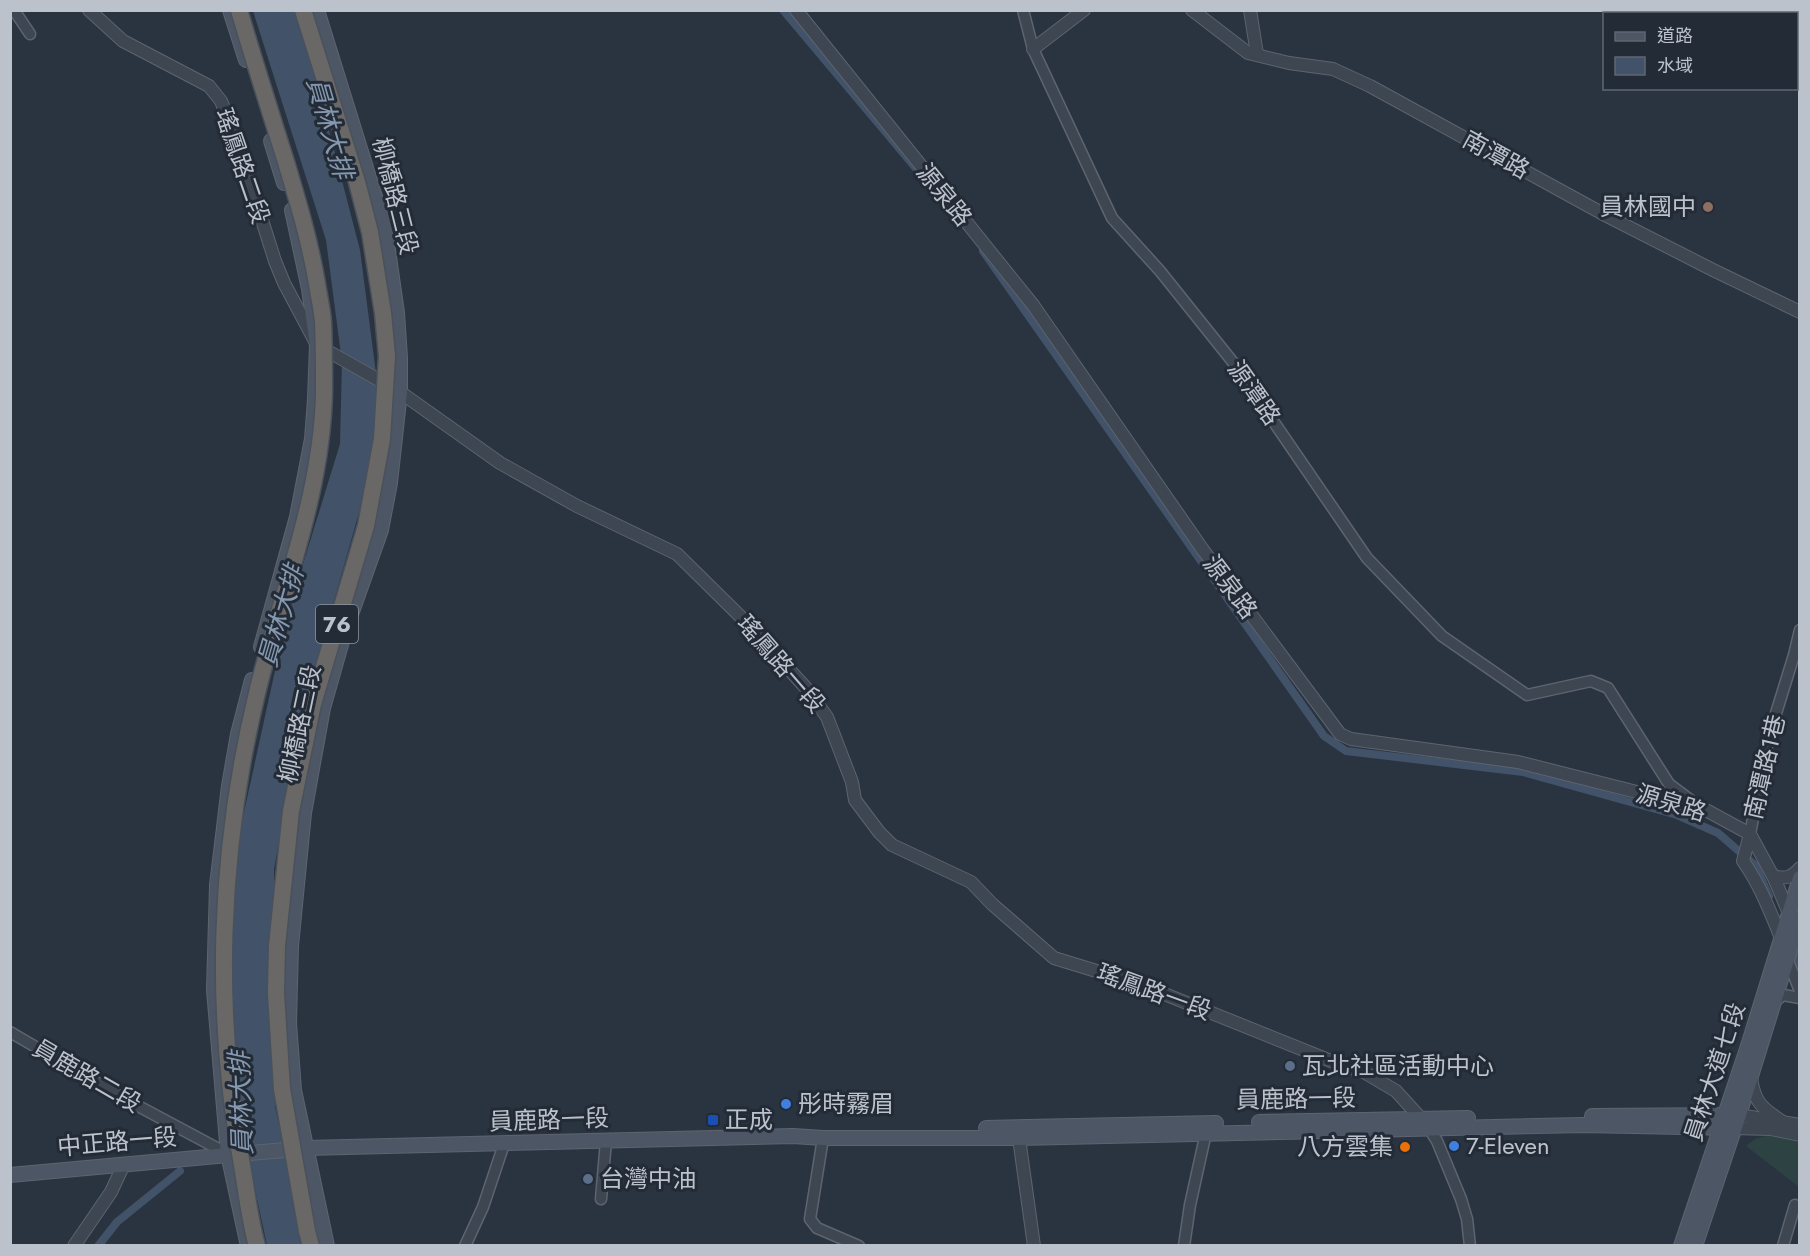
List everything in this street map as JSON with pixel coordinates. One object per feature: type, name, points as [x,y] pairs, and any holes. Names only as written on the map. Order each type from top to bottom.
[{"type":"highway","name":"76","points":[[239,10],[311,248],[323,320],[324,392],[316,475],[306,519],[257,690],[237,790],[227,883],[224,986],[230,1088],[235,1131],[258,1245]]},
{"type":"highway","name":"76","points":[[303,10],[357,182],[370,232],[383,313],[387,356],[382,439],[366,526],[313,704],[295,789],[277,946],[276,993],[282,1089],[311,1245]]},
{"type":"main road","points":[[230,10],[291,206],[323,348],[312,439],[297,517],[238,734],[219,874],[214,990],[248,1245]]},
{"type":"main road","name":"柳橋路三段","points":[[317,10],[385,229],[397,313],[400,358],[400,392],[390,483],[381,530],[344,634],[326,698],[304,813],[291,946],[290,1023],[294,1089],[327,1245]]},
{"type":"main road","points":[[1796,924],[1800,878]]},
{"type":"main road","name":"員林大道七段","points":[[1695,1245],[1780,938],[1796,924]]},
{"type":"main road","name":"員林大道七段","points":[[1682,1245],[1751,1074],[1788,959],[1796,924]]},
{"type":"main road","name":"員鹿路一段","points":[[793,1136],[817,1130],[1730,1122]]},
{"type":"main road","name":"員鹿路一段","points":[[286,1149],[793,1136],[1019,1138],[1207,1128]]},
{"type":"main road","name":"中正路一段","points":[[10,1175],[286,1149]]},
{"type":"street","points":[[14,10],[30,34]]},
{"type":"street","name":"瑤鳳路二段","points":[[89,10],[123,41],[209,86],[221,101],[236,138],[284,283],[323,348]]},
{"type":"street","name":"源泉路","points":[[796,10],[1033,305],[1203,550],[1340,734],[1351,739],[1518,762],[1704,810],[1750,834]]},
{"type":"street","name":"源潭路","points":[[1023,10],[1033,49],[1112,219],[1160,272],[1232,361],[1367,558],[1442,636],[1527,695],[1591,681],[1608,688],[1668,784],[1704,810]]},
{"type":"street","points":[[1033,49],[1084,10]]},
{"type":"street","name":"南潭路","points":[[1192,10],[1248,52],[1289,63],[1333,69],[1370,86],[1607,216],[1800,312]]},
{"type":"street","points":[[1250,10],[1257,54]]},
{"type":"street","name":"瑤鳳路一段","points":[[323,348],[380,379],[500,463],[577,506],[677,554],[745,621],[806,688],[827,717],[852,782],[855,800],[892,845],[971,882],[992,904],[1054,958],[1142,985],[1341,1065],[1364,1072],[1396,1091],[1424,1123]]},
{"type":"street","name":"南潭路1巷","points":[[1750,834],[1768,736],[1800,630]]},
{"type":"street","points":[[1750,834],[1743,861],[1765,899],[1800,991]]},
{"type":"street","points":[[1750,834],[1796,924]]},
{"type":"street","points":[[1773,876],[1785,879],[1800,868]]},
{"type":"street","points":[[1774,1002],[1783,995],[1800,998]]},
{"type":"street","name":"員鹿路二段","points":[[10,1032],[125,1099],[235,1153]]},
{"type":"street","points":[[1751,1074],[1752,1090],[1762,1108],[1783,1122]]},
{"type":"street","name":"員鹿路一段","points":[[1730,1122],[1783,1122],[1800,1125]]},
{"type":"street","name":"員鹿路一段","points":[[1730,1122],[1800,1135]]},
{"type":"street","points":[[1424,1123],[1437,1141],[1461,1199],[1467,1219],[1470,1245]]},
{"type":"street","points":[[1184,1245],[1190,1205],[1207,1128]]},
{"type":"street","points":[[823,1138],[810,1219],[817,1228],[859,1245]]},
{"type":"street","points":[[1019,1138],[1034,1245]]},
{"type":"street","points":[[601,1199],[606,1141]]},
{"type":"street","points":[[465,1245],[483,1207],[504,1144]]},
{"type":"street","points":[[74,1245],[111,1192],[124,1164]]},
{"type":"street","points":[[1782,1245],[1795,1205]]},
{"type":"green space","points":[[1770,1135],[1799,1142],[1799,1187],[1746,1146],[1755,1139]]},
{"type":"water","points":[[253,11],[298,11],[360,250],[377,381],[375,456],[305,703],[274,869],[275,1107],[306,1246],[267,1245],[246,1148],[229,984],[239,835],[287,616],[340,444],[342,362],[326,240]]},
{"type":"waterway","points":[[783,10],[930,185]]},
{"type":"waterway","points":[[983,251],[1324,736],[1346,751],[1523,772],[1677,815],[1718,833],[1756,866],[1769,896]]},
{"type":"waterway","points":[[1792,949],[1800,968]]},
{"type":"waterway","points":[[98,1246],[117,1222],[180,1171]]},
{"type":"place","name":"員林國中","points":[[1708,207]]},
{"type":"place","name":"瓦北社區活動中心","points":[[1290,1066]]},
{"type":"place","name":"彤時霧眉","points":[[786,1104]]},
{"type":"place","name":"正成","points":[[713,1120]]},
{"type":"place","name":"7-Eleven","points":[[1454,1146]]},
{"type":"place","name":"八方雲集","points":[[1405,1147]]},
{"type":"place","name":"台灣中油","points":[[588,1179]]},
{"type":"water label","name":"員林大排","points":[[330,128]]},
{"type":"water label","name":"員林大排","points":[[281,616]]},
{"type":"water label","name":"員林大排","points":[[241,1103]]}]
